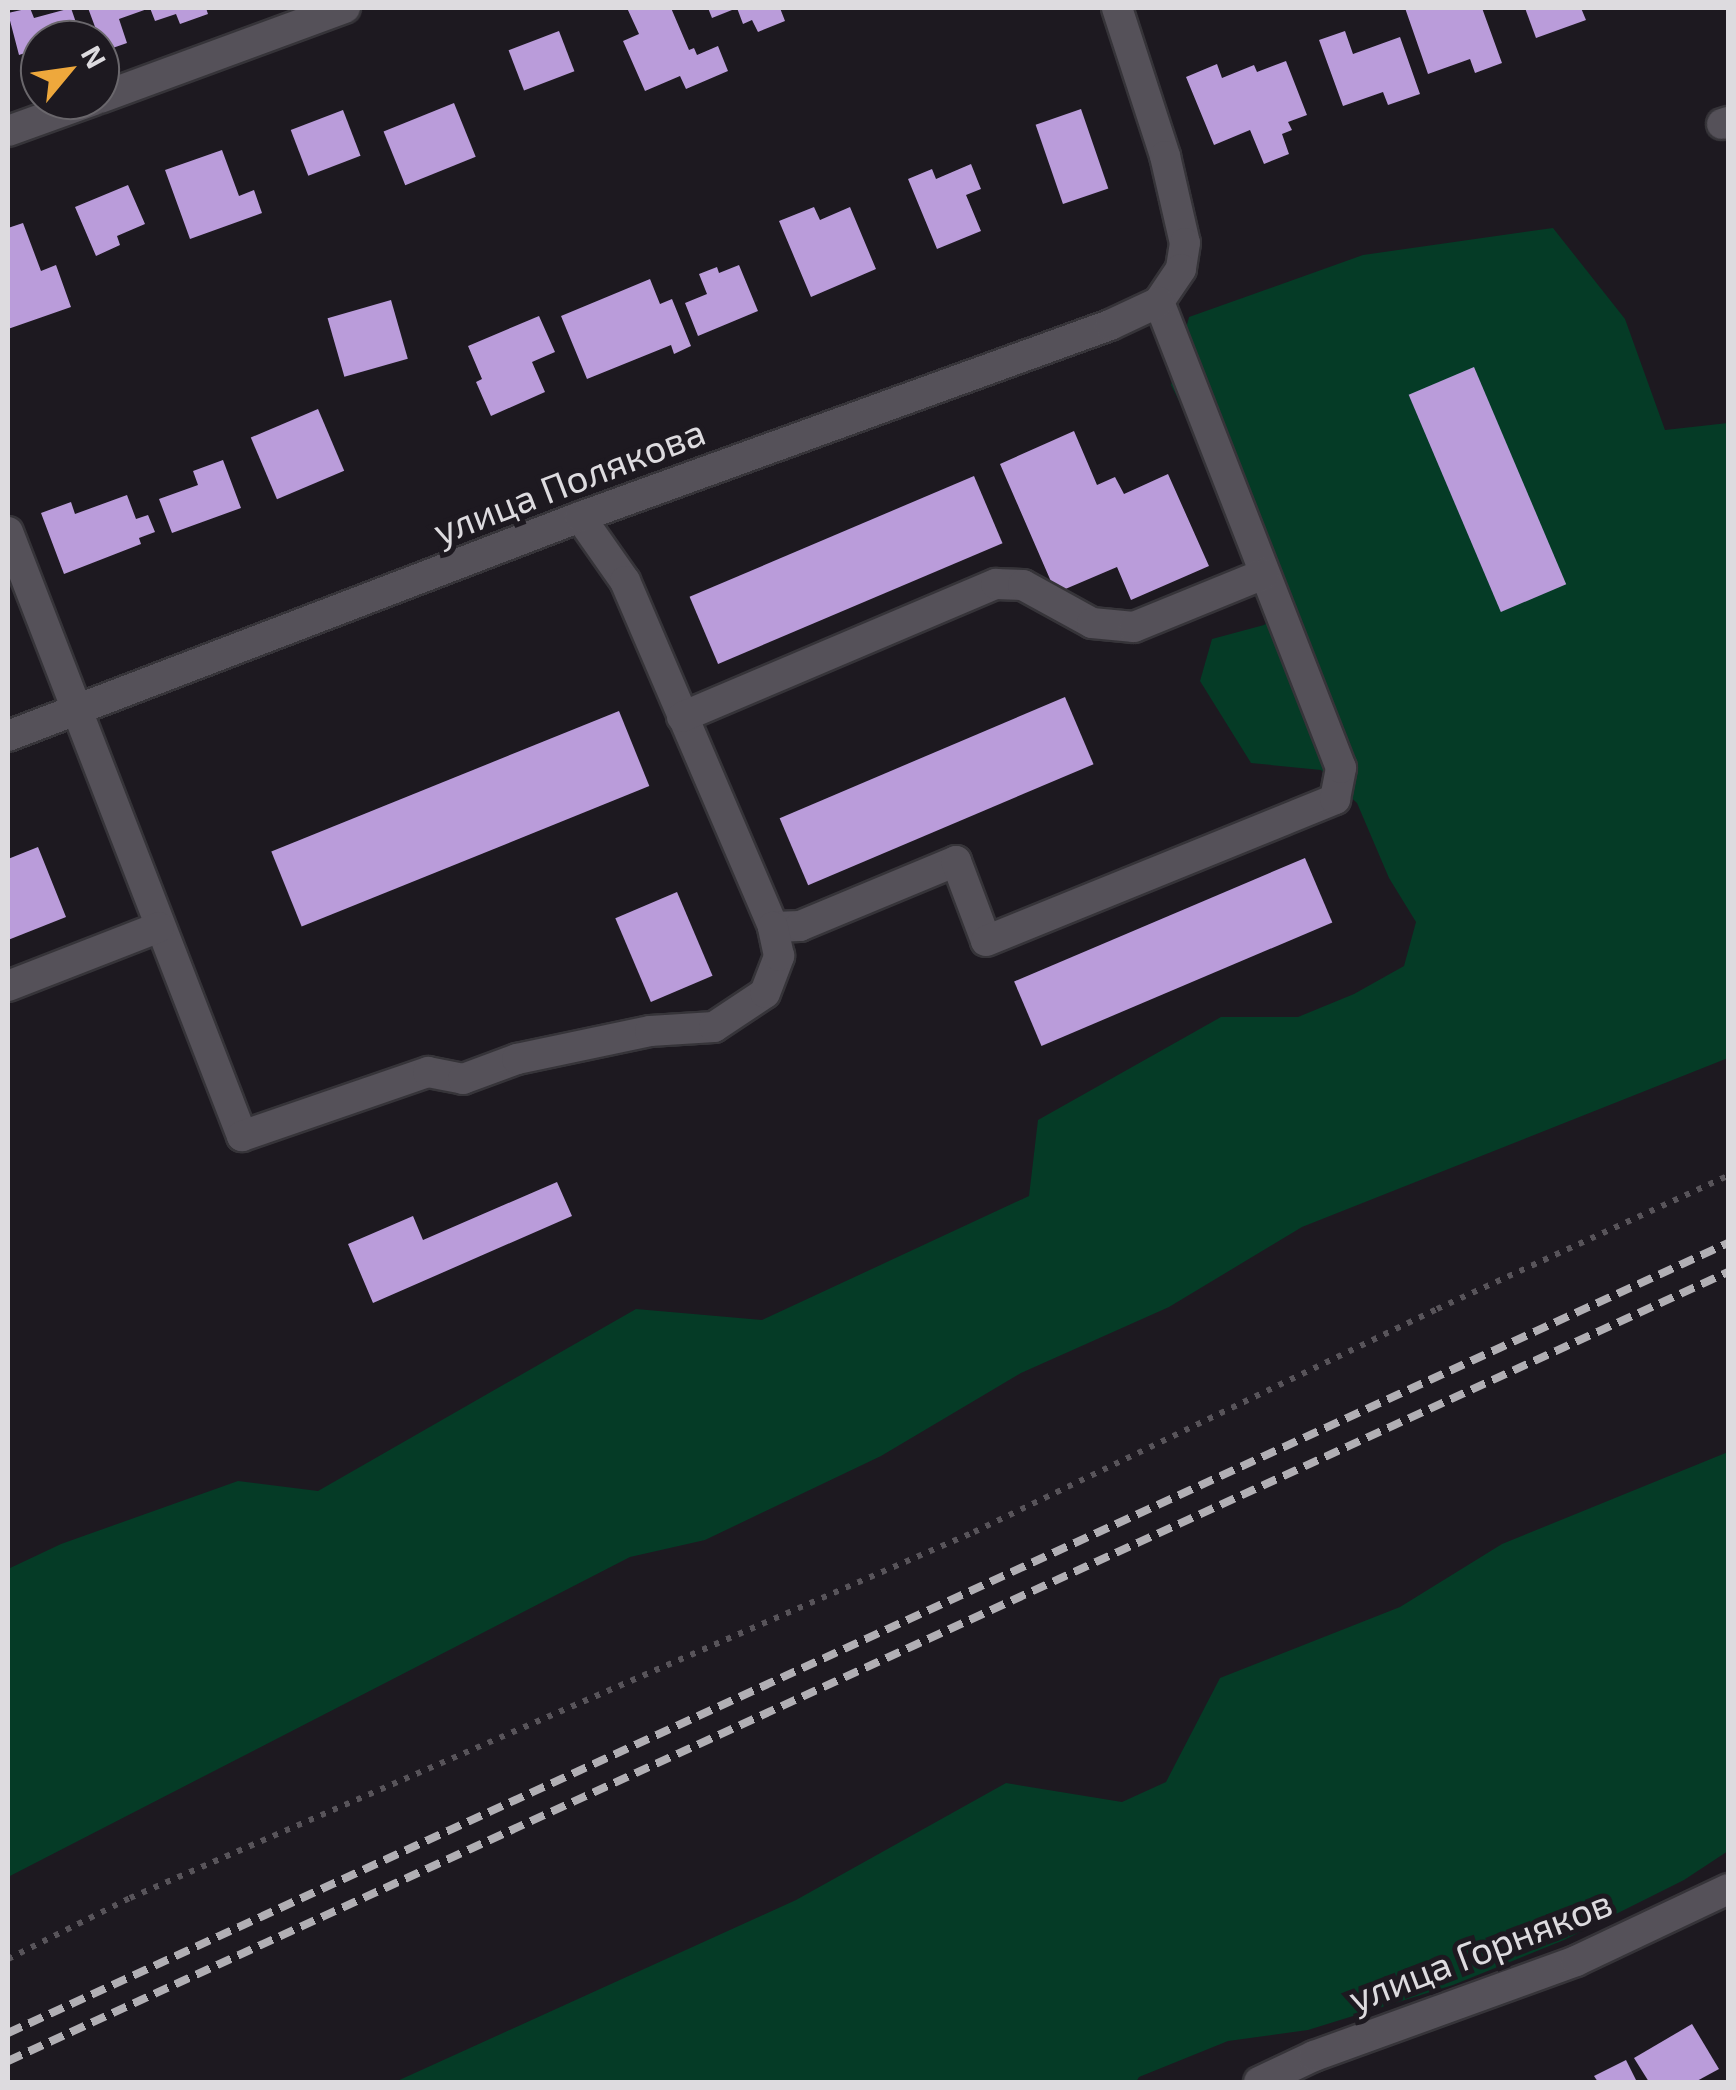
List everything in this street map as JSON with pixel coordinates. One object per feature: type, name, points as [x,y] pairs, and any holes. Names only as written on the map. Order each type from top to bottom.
[{"type":"street","points":[[120,91],[345,8]]},
{"type":"street","points":[[773,927],[800,926],[956,861],[986,941],[1335,799],[1341,768],[1159,302],[1181,268],[1184,242],[1165,156],[1117,8]]},
{"type":"street","points":[[8,131],[39,120]]},
{"type":"street","name":"улица Полякова","points":[[8,736],[580,518],[1110,325],[1159,302]]},
{"type":"street","points":[[8,532],[54,642],[76,712],[242,1136],[428,1072],[462,1079],[517,1059],[650,1031],[714,1027],[765,992],[778,956],[773,927],[624,581],[580,518]]},
{"type":"street","points":[[682,718],[996,584],[1023,584],[1092,623],[1134,626],[1264,574]]},
{"type":"street","points":[[8,986],[159,927]]},
{"type":"street","name":"улица Горняков","points":[[1259,2082],[1314,2056],[1576,1961],[1728,1889]]},
{"type":"path","points":[[8,1959],[219,1859],[974,1532],[1728,1176]]},
{"type":"green space","points":[[1553,228],[1625,319],[1665,430],[1728,423],[1728,1058],[1302,1227],[1169,1307],[1021,1373],[881,1456],[705,1540],[630,1557],[8,1877],[8,1569],[61,1544],[238,1481],[318,1491],[636,1309],[762,1320],[1029,1196],[1038,1120],[1221,1017],[1298,1017],[1354,994],[1404,966],[1416,922],[1389,878],[1357,803],[1321,770],[1251,763],[1200,681],[1212,639],[1264,625],[1284,610],[1171,385],[1189,317],[1363,255]]},
{"type":"green space","points":[[1728,1452],[1728,1851],[1684,1880],[1564,1940],[1453,1985],[1308,2030],[1228,2041],[1139,2077],[1136,2082],[395,2082],[796,1900],[1006,1783],[1122,1802],[1166,1782],[1220,1678],[1400,1607],[1502,1544]]},
{"type":"building","points":[[30,8],[34,18],[71,8],[75,20],[20,20],[19,55],[8,13]]},
{"type":"building","points":[[88,8],[150,8],[119,20],[92,20]]},
{"type":"building","points":[[150,8],[206,8],[208,14],[180,24],[176,14],[155,21]]},
{"type":"building","points":[[627,8],[671,8],[689,50],[694,48],[697,55],[718,46],[728,71],[686,89],[680,76],[645,91],[623,41],[639,34]]},
{"type":"building","points":[[708,8],[737,8],[712,18]]},
{"type":"building","points":[[737,8],[780,8],[785,21],[758,32],[752,20],[743,24]]},
{"type":"building","points":[[1405,8],[1482,8],[1502,63],[1475,73],[1470,59],[1428,74]]},
{"type":"building","points":[[1525,8],[1581,8],[1586,20],[1536,38]]},
{"type":"building","points":[[120,22],[127,43],[120,45]]},
{"type":"building","points":[[559,31],[574,71],[524,90],[509,50]]},
{"type":"building","points":[[1345,31],[1353,54],[1400,37],[1420,94],[1388,105],[1383,92],[1343,106],[1319,40]]},
{"type":"building","points":[[1286,61],[1307,115],[1288,122],[1292,130],[1282,134],[1289,154],[1264,164],[1250,130],[1214,145],[1186,77],[1217,64],[1222,78],[1254,65],[1257,72]]},
{"type":"building","points":[[454,103],[476,157],[405,185],[384,131]]},
{"type":"building","points":[[1081,109],[1108,188],[1063,204],[1036,125]]},
{"type":"building","points":[[343,110],[361,156],[308,176],[291,130]]},
{"type":"building","points":[[222,150],[239,196],[254,190],[262,213],[190,239],[165,170]]},
{"type":"building","points":[[971,164],[981,189],[966,195],[981,231],[937,249],[908,179],[932,169],[936,179]]},
{"type":"building","points":[[128,185],[145,224],[117,236],[120,245],[96,256],[75,207]]},
{"type":"building","points":[[814,207],[820,220],[850,207],[876,269],[811,297],[779,221]]},
{"type":"building","points":[[23,223],[41,271],[56,265],[71,307],[8,329],[8,228]]},
{"type":"building","points":[[739,265],[758,311],[698,336],[685,303],[707,294],[699,274],[717,267],[719,273]]},
{"type":"building","points":[[650,279],[660,304],[672,299],[691,346],[674,354],[671,345],[587,379],[561,316]]},
{"type":"building","points":[[391,300],[408,359],[344,377],[328,318]]},
{"type":"building","points":[[539,316],[555,352],[532,362],[545,392],[491,416],[476,382],[482,379],[468,346]]},
{"type":"building","points":[[1474,367],[1566,584],[1501,612],[1409,395]]},
{"type":"building","points":[[318,409],[344,471],[277,499],[251,438]]},
{"type":"building","points":[[1074,431],[1097,485],[1115,477],[1124,494],[1168,474],[1209,566],[1131,600],[1117,567],[1056,593],[1000,464]]},
{"type":"building","points":[[223,460],[241,508],[172,533],[159,499],[198,485],[193,471]]},
{"type":"building","points":[[974,476],[1003,543],[718,664],[690,597]]},
{"type":"building","points":[[127,495],[136,519],[148,515],[155,532],[139,538],[141,544],[64,574],[41,513],[71,502],[75,514]]},
{"type":"building","points":[[1065,697],[1094,764],[808,885],[780,818]]},
{"type":"building","points":[[619,711],[649,786],[302,927],[271,851]]},
{"type":"building","points":[[38,847],[66,917],[8,940],[8,859]]},
{"type":"building","points":[[1305,858],[1332,922],[1041,1046],[1014,981]]},
{"type":"building","points":[[677,892],[713,976],[651,1002],[615,918]]},
{"type":"building","points":[[557,1182],[572,1216],[373,1303],[348,1244],[413,1216],[423,1240]]},
{"type":"building","points":[[1692,2024],[1719,2069],[1695,2082],[1649,2082],[1634,2058]]},
{"type":"building","points":[[1626,2060],[1637,2082],[1598,2082],[1594,2076]]},
{"type":"railway","points":[[8,2033],[1728,1243]]},
{"type":"railway","points":[[8,2061],[1728,1272]]}]
